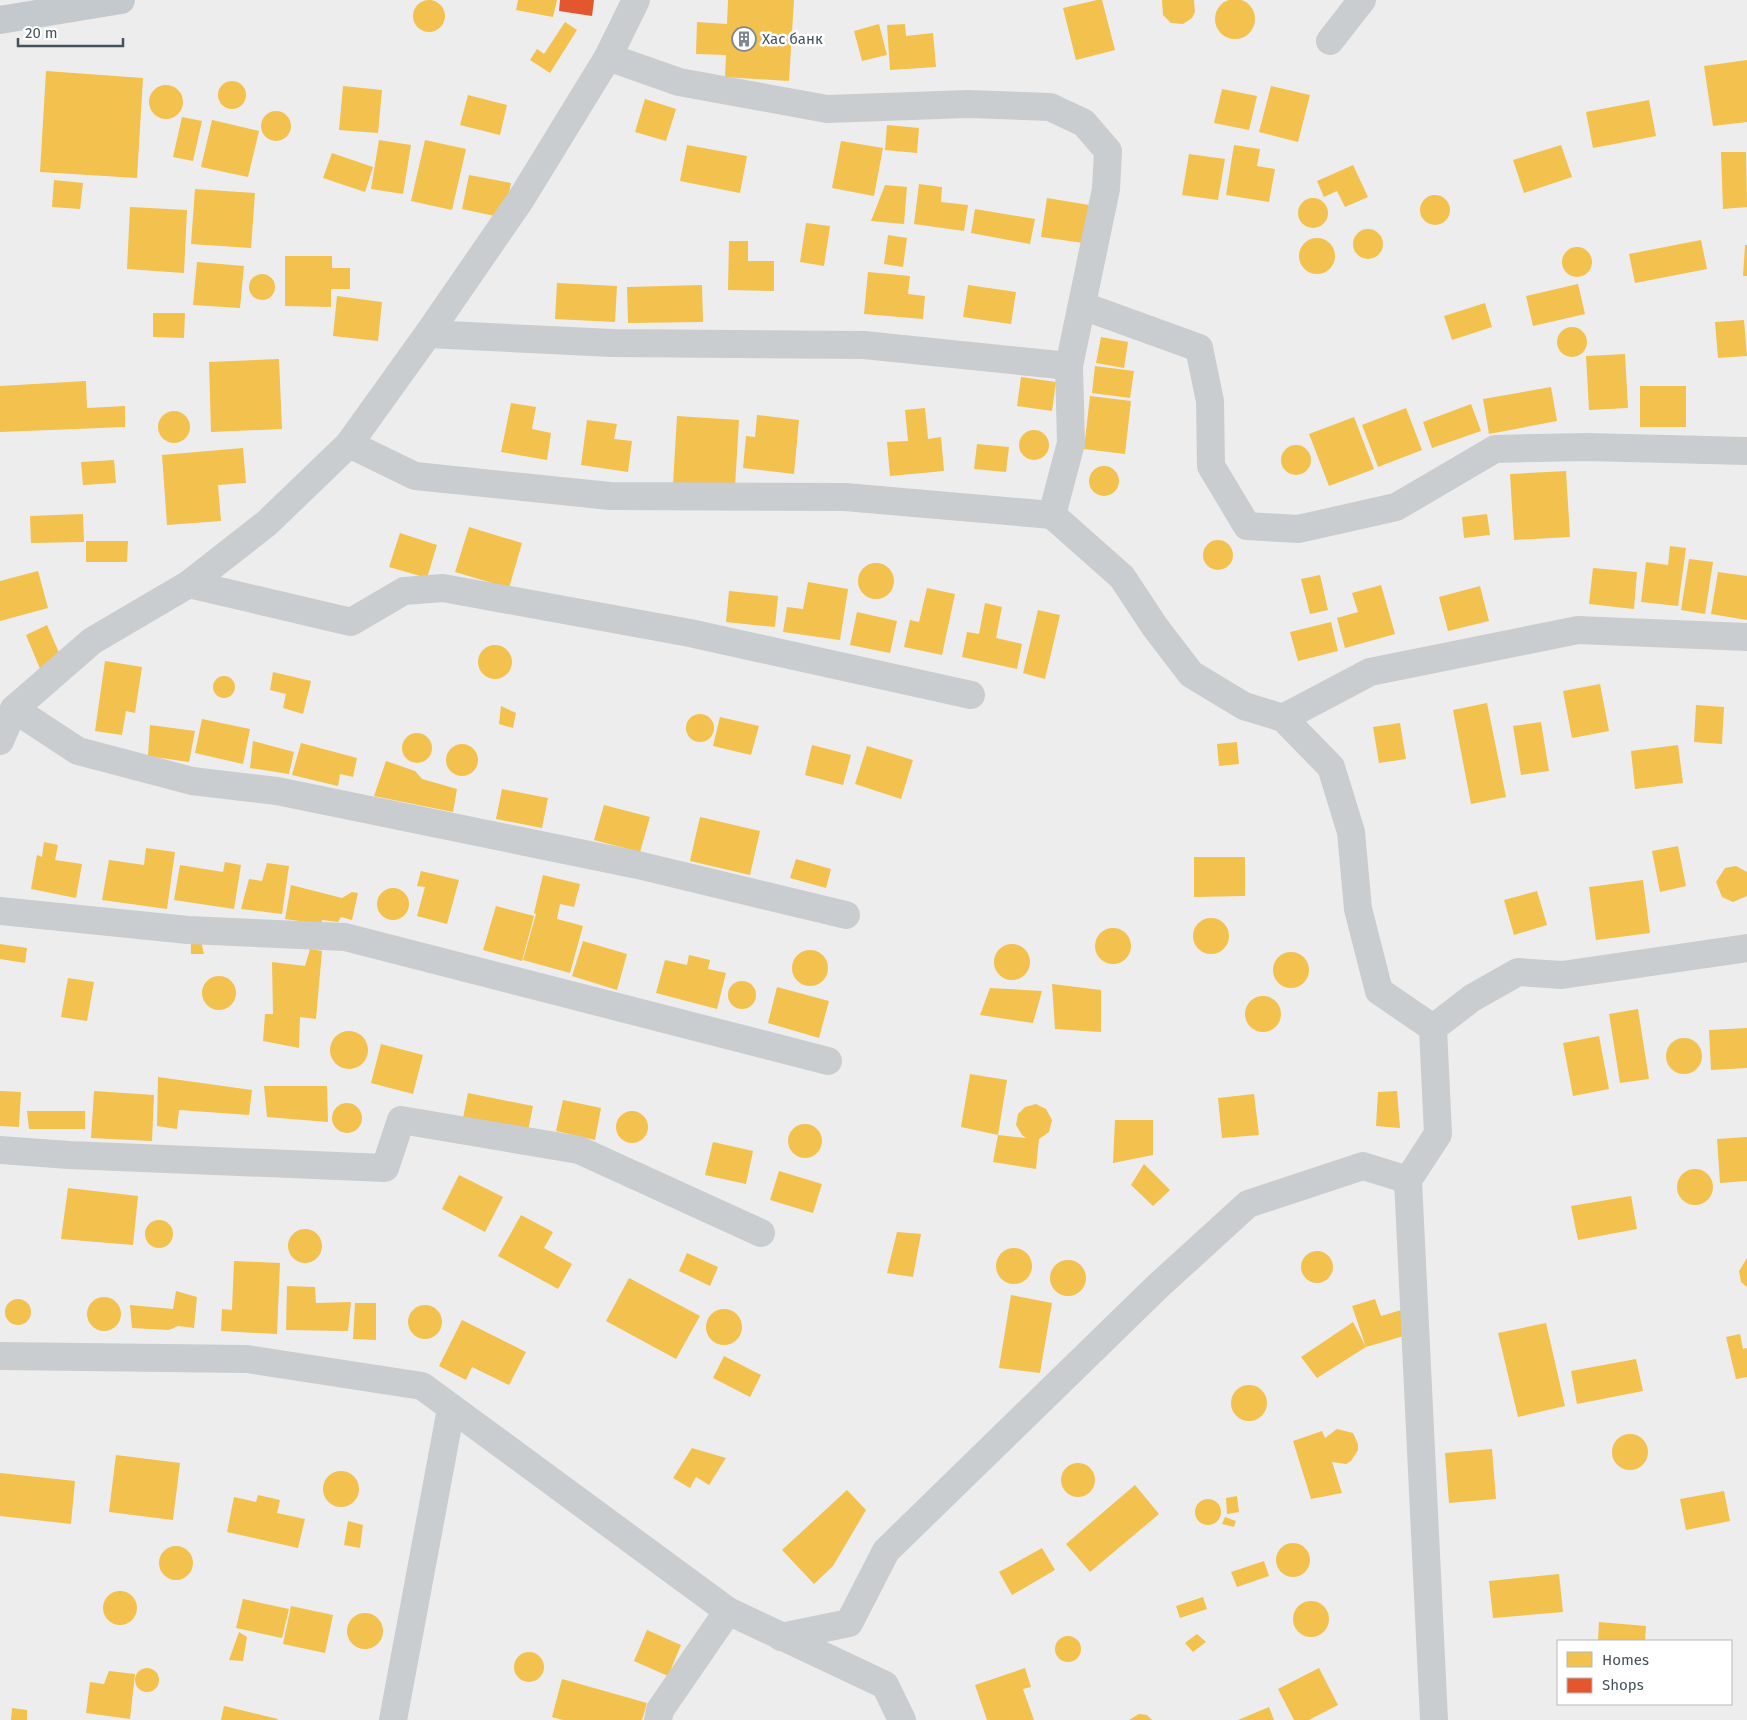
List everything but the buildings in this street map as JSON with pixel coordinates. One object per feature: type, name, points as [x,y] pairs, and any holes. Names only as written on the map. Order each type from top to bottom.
[{"type":"main road","points":[[0,20],[121,0]]},
{"type":"street","points":[[0,741],[14,709],[92,641],[189,584],[267,523],[349,444],[521,199],[608,57],[636,0]]},
{"type":"street","points":[[1330,41],[1362,0]]},
{"type":"street","points":[[608,57],[679,82],[826,109],[968,104],[1050,107],[1084,123],[1108,151],[1106,189],[1069,366],[1072,443],[1052,515]]},
{"type":"street","points":[[1083,306],[1199,348],[1210,401],[1211,466],[1247,526],[1298,529],[1396,507],[1495,449],[1586,447],[1747,451]]},
{"type":"street","points":[[428,334],[612,342],[864,345],[1069,366]]},
{"type":"street","points":[[349,444],[415,476],[610,496],[845,497],[1052,515],[1122,577],[1155,626],[1191,674],[1244,706],[1283,718],[1331,768],[1351,832],[1358,909],[1379,991],[1433,1028]]},
{"type":"street","points":[[189,584],[351,622],[404,592],[444,588],[690,633],[971,695]]},
{"type":"street","points":[[1283,718],[1370,672],[1578,630],[1747,637]]},
{"type":"street","points":[[14,709],[78,751],[192,781],[277,791],[638,865],[846,915]]},
{"type":"street","points":[[0,911],[188,930],[345,937],[828,1061]]},
{"type":"street","points":[[1433,1028],[1472,998],[1518,972],[1562,975],[1747,948]]},
{"type":"street","points":[[1433,1028],[1438,1134],[1408,1180],[1434,1720]]},
{"type":"street","points":[[0,1150],[69,1156],[385,1168],[401,1120],[579,1150],[760,1233]]},
{"type":"street","points":[[781,1637],[849,1623],[886,1551],[1157,1287],[1248,1204],[1363,1166],[1408,1180]]},
{"type":"street","points":[[0,1356],[247,1359],[422,1386],[728,1611],[885,1685],[902,1720]]},
{"type":"street","points":[[393,1720],[451,1409]]},
{"type":"street","points":[[658,1720],[660,1710],[728,1611]]},
{"type":"place","name":"Хас банк","points":[[744,39]]}]
